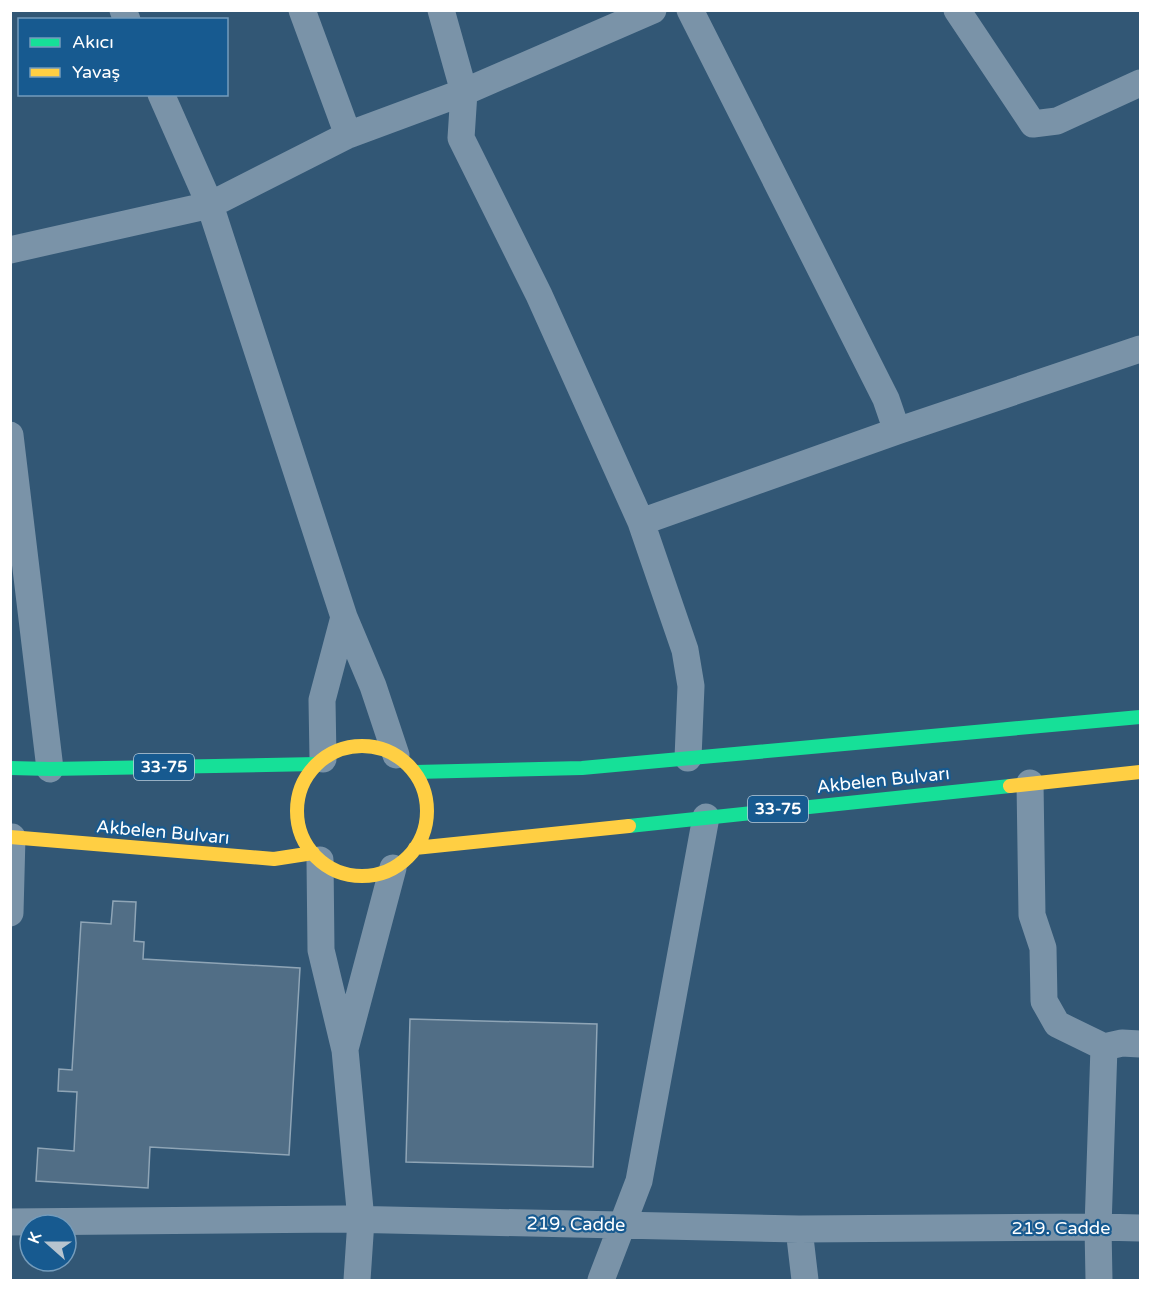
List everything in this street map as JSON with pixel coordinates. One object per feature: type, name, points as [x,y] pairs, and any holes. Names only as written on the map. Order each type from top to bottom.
[{"type":"main road","points":[[405,764],[582,768],[1140,717]]},
{"type":"main road","points":[[367,746],[382,749],[405,764],[424,790],[427,810],[424,830],[415,848],[405,859],[379,874],[355,875],[333,869],[316,857],[302,837],[297,818],[298,798],[305,780],[320,761],[344,749],[367,746]]},
{"type":"main road","name":"33-75","points":[[10,768],[50,769],[320,761]]},
{"type":"main road","name":"Akbelen Bulvarı","points":[[415,848],[1140,772]]},
{"type":"main road","name":"Akbelen Bulvarı","points":[[11,837],[274,859],[316,857]]},
{"type":"street","points":[[302,10],[348,135]]},
{"type":"street","points":[[441,10],[464,92],[461,138],[539,295],[641,522],[685,650],[691,686],[688,758]]},
{"type":"street","points":[[10,250],[210,205],[348,135],[464,92],[600,21],[653,10]]},
{"type":"street","points":[[690,10],[886,399],[897,431]]},
{"type":"street","points":[[957,10],[1033,124],[1057,121],[1140,83]]},
{"type":"street","points":[[162,96],[210,205],[344,617],[405,764]]},
{"type":"street","points":[[641,522],[897,431],[1138,356]]},
{"type":"street","points":[[10,435],[50,769]]},
{"type":"street","points":[[320,761],[322,700],[344,617]]},
{"type":"street","points":[[1030,783],[1032,915],[1043,948],[1044,1001],[1057,1024],[1104,1047],[1122,1043],[1140,1044]]},
{"type":"street","points":[[601,1281],[639,1181],[706,817]]},
{"type":"street","points":[[10,913],[11,837]]},
{"type":"street","points":[[316,857],[321,950],[345,1050],[361,1220],[357,1281]]},
{"type":"street","points":[[345,1050],[393,868]]},
{"type":"street","points":[[1099,1281],[1098,1227],[1104,1047]]},
{"type":"street","name":"219. Cadde","points":[[10,1222],[361,1220],[799,1229],[1140,1228]]},
{"type":"street","points":[[799,1229],[805,1281]]},
{"type":"building","points":[[113,901],[136,902],[134,941],[144,942],[143,959],[300,968],[289,1155],[150,1147],[148,1188],[36,1181],[38,1148],[74,1151],[77,1092],[58,1091],[59,1069],[72,1070],[81,922],[111,924]]},
{"type":"building","points":[[410,1019],[597,1024],[593,1167],[406,1162]]},
{"type":"traffic: fast","points":[[415,772],[582,768],[1140,717]]},
{"type":"traffic: fast","points":[[10,768],[317,764]]},
{"type":"traffic: fast","points":[[629,826],[1010,786]]},
{"type":"traffic: slow","points":[[362,746],[387,751],[408,765],[422,786],[427,811],[422,836],[408,857],[387,871],[362,876],[337,871],[316,857],[302,836],[297,811],[302,786],[316,765],[337,751],[362,746]]},
{"type":"traffic: slow","points":[[1010,786],[1140,772]]},
{"type":"traffic: slow","points":[[415,848],[629,826]]},
{"type":"traffic: slow","points":[[10,837],[274,859],[313,853]]}]
